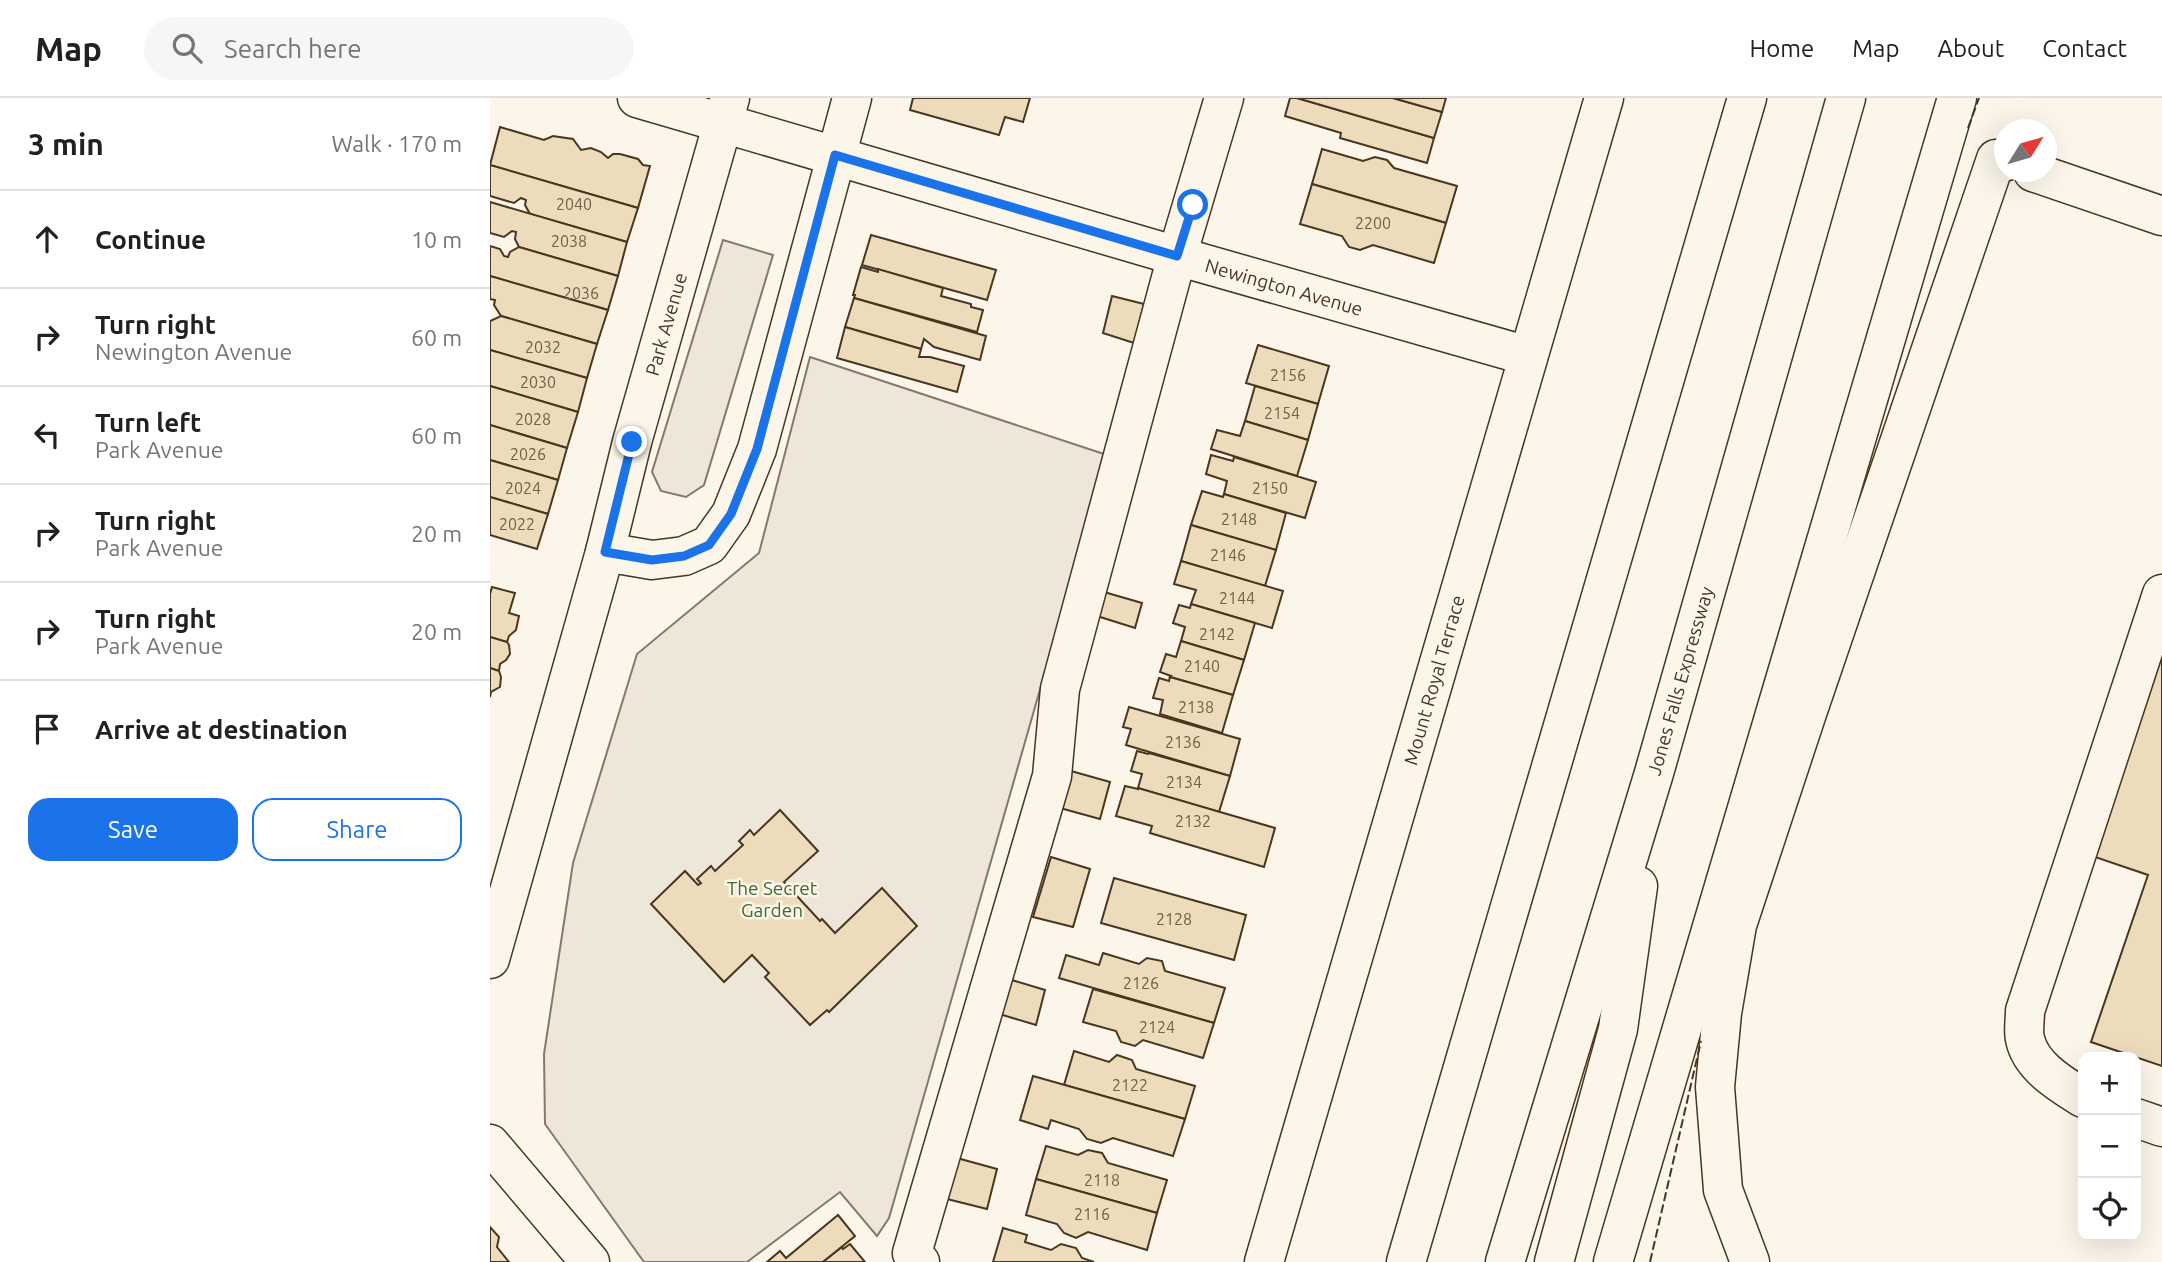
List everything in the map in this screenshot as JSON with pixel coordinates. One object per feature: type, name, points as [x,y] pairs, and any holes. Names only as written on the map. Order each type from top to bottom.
[{"type":"main road","name":"Newington Avenue","points":[[637,98],[726,110],[835,155],[1528,356]]},
{"type":"main road","points":[[605,552],[652,560],[684,556],[709,545],[731,514],[757,449],[852,98]]},
{"type":"main road","points":[[920,1262],[912,1253],[1052,776],[1060,689],[1177,256],[1224,98]]},
{"type":"main road","name":"Mount Royal Terrace","points":[[1264,1262],[1604,98]]},
{"type":"main road","points":[[1406,1262],[1747,98]]},
{"type":"main road","name":"Jones Falls Expressway","points":[[1505,1262],[1654,773],[1846,98]]},
{"type":"main road","points":[[1612,1262],[1957,98]]},
{"type":"main road","name":"Park Avenue","points":[[490,958],[726,110]]},
{"type":"main road","points":[[1749,1262],[1723,1190],[1715,1087],[1722,1013],[1737,925],[1994,165]]},
{"type":"main road","points":[[2057,180],[2162,216]]},
{"type":"main road","points":[[2078,1094],[2041,1068],[2034,1058],[2025,1040],[2025,1011],[2162,594]]},
{"type":"main road","points":[[1554,1262],[1618,1029],[1654,773]]},
{"type":"main road","points":[[1383,1262],[1483,999]]},
{"type":"main road","points":[[2141,1120],[2162,1127]]},
{"type":"main road","points":[[490,1144],[590,1262]]},
{"type":"green space","points":[[723,240],[773,255],[704,485],[686,497],[661,491],[652,472]]},
{"type":"green space","name":"The Secret Garden","points":[[810,357],[1107,455],[889,1218],[877,1236],[840,1192],[747,1262],[644,1262],[545,1124],[544,1054],[573,863],[637,654],[759,553]]},
{"type":"building","points":[[913,98],[1030,98],[1023,122],[1005,117],[999,135],[910,110]]},
{"type":"building","points":[[1290,98],[1434,138],[1427,163],[1340,138],[1341,133],[1285,116]]},
{"type":"building","points":[[1297,98],[1393,98],[1442,112],[1434,138]]},
{"type":"building","points":[[1393,98],[1446,98],[1442,112]]},
{"type":"building","points":[[500,127],[544,140],[553,136],[573,139],[581,150],[591,148],[608,158],[613,154],[620,154],[650,166],[638,208],[490,165]]},
{"type":"building","points":[[1322,149],[1363,161],[1375,157],[1387,160],[1394,168],[1457,186],[1446,223],[1312,184]]},
{"type":"building","points":[[490,165],[638,208],[627,242],[530,214],[525,205],[526,200],[521,198],[514,203],[490,196]]},
{"type":"building","points":[[1312,184],[1446,223],[1434,263],[1373,245],[1360,250],[1349,247],[1342,236],[1300,224]]},
{"type":"building","points":[[490,202],[627,242],[618,276],[519,247],[515,239],[516,232],[512,231],[504,237],[490,233]]},
{"type":"building","points":[[871,235],[996,270],[987,300],[862,265]]},
{"type":"building","points":[[490,246],[500,249],[504,256],[508,257],[510,252],[519,247],[618,276],[608,310],[490,276]]},
{"type":"building","points":[[861,267],[878,272],[878,269],[943,288],[941,296],[983,310],[977,332],[854,298]]},
{"type":"building","points":[[490,276],[608,310],[597,344],[501,316],[494,305],[495,300],[490,299]]},
{"type":"building","points":[[1112,296],[1144,304],[1134,343],[1103,333]]},
{"type":"building","points":[[854,298],[986,336],[980,360],[934,347],[924,339],[921,349],[845,327]]},
{"type":"building","points":[[501,316],[597,344],[587,378],[490,350],[490,321]]},
{"type":"building","points":[[845,327],[921,349],[919,357],[930,357],[964,366],[957,392],[837,358]]},
{"type":"building","points":[[1258,345],[1329,366],[1318,404],[1246,383]]},
{"type":"building","points":[[490,350],[587,378],[578,412],[490,386]]},
{"type":"building","points":[[490,386],[578,412],[567,448],[490,425]]},
{"type":"building","points":[[1255,386],[1318,404],[1308,440],[1245,421]]},
{"type":"building","points":[[1245,421],[1308,440],[1297,476],[1211,449],[1217,430],[1240,436]]},
{"type":"building","points":[[490,425],[567,448],[558,480],[490,460]]},
{"type":"building","points":[[1211,455],[1233,461],[1234,457],[1316,482],[1305,518],[1224,494],[1227,481],[1206,474]]},
{"type":"building","points":[[490,460],[558,480],[548,514],[490,497]]},
{"type":"building","points":[[1202,491],[1223,497],[1224,494],[1286,513],[1276,550],[1191,525]]},
{"type":"building","points":[[490,497],[548,514],[537,549],[490,535]]},
{"type":"building","points":[[1191,525],[1276,550],[1265,586],[1181,561]]},
{"type":"building","points":[[1181,561],[1283,591],[1272,628],[1191,604],[1196,590],[1174,584]]},
{"type":"building","points":[[492,587],[515,593],[509,613],[519,616],[516,630],[507,642],[490,637]]},
{"type":"building","points":[[1104,592],[1142,603],[1135,628],[1097,616]]},
{"type":"building","points":[[1191,604],[1255,623],[1244,660],[1181,641],[1185,627],[1173,623],[1179,605],[1190,608]]},
{"type":"building","points":[[490,637],[509,645],[510,654],[500,664],[499,671],[490,668]]},
{"type":"building","points":[[1181,641],[1244,660],[1233,695],[1160,672],[1166,654],[1176,657]]},
{"type":"building","points":[[2162,652],[2162,1066],[2141,1059],[2141,1052],[2121,1052],[2091,1042],[2148,875],[2092,856]]},
{"type":"building","points":[[490,668],[499,671],[501,677],[500,687],[491,692],[490,697]]},
{"type":"building","points":[[1170,677],[1233,695],[1222,733],[1160,714],[1163,700],[1153,698],[1159,678],[1169,681]]},
{"type":"building","points":[[1129,707],[1240,739],[1230,776],[1126,745],[1131,729],[1123,727]]},
{"type":"building","points":[[1137,751],[1230,776],[1219,812],[1138,788],[1142,774],[1131,771]]},
{"type":"building","points":[[1071,771],[1110,782],[1100,819],[1060,808]]},
{"type":"building","points":[[1125,786],[1275,828],[1264,867],[1150,833],[1152,826],[1116,816]]},
{"type":"building","points":[[780,810],[818,851],[784,882],[820,921],[822,919],[835,933],[882,888],[917,926],[829,1012],[827,1010],[810,1025],[765,977],[769,973],[752,955],[724,982],[651,904],[685,871],[698,885],[701,883],[697,879],[711,866],[715,871],[743,845],[739,841],[750,830],[754,835]]},
{"type":"building","points":[[1051,857],[1090,869],[1073,927],[1033,917]]},
{"type":"building","points":[[1114,878],[1246,915],[1234,960],[1101,923]]},
{"type":"building","points":[[1103,953],[1139,964],[1147,958],[1162,961],[1165,971],[1225,988],[1214,1023],[1059,978],[1066,955],[1099,965]]},
{"type":"building","points":[[1005,978],[1045,990],[1036,1025],[996,1013]]},
{"type":"building","points":[[1093,989],[1214,1023],[1203,1058],[1143,1040],[1135,1046],[1121,1042],[1116,1031],[1083,1022]]},
{"type":"building","points":[[1074,1051],[1109,1062],[1117,1055],[1132,1060],[1136,1069],[1195,1086],[1185,1119],[1064,1085]]},
{"type":"building","points":[[1033,1076],[1185,1119],[1173,1156],[1113,1138],[1101,1143],[1087,1139],[1079,1129],[1051,1120],[1048,1129],[1020,1120]]},
{"type":"building","points":[[1046,1146],[1078,1155],[1088,1150],[1102,1153],[1108,1163],[1167,1180],[1157,1213],[1036,1179]]},
{"type":"building","points":[[957,1158],[997,1169],[987,1209],[947,1199]]},
{"type":"building","points":[[1036,1179],[1157,1213],[1147,1250],[1088,1232],[1076,1238],[1064,1233],[1057,1224],[1026,1215]]},
{"type":"building","points":[[838,1215],[855,1236],[823,1262],[767,1262],[780,1251],[786,1258]]},
{"type":"building","points":[[490,1227],[499,1237],[497,1247],[509,1262],[490,1262]]},
{"type":"building","points":[[1003,1228],[1027,1235],[1025,1242],[1051,1250],[1061,1244],[1076,1248],[1082,1258],[1094,1262],[993,1262]]},
{"type":"building","points":[[850,1244],[865,1262],[823,1262],[842,1247],[843,1249]]},
{"type":"fence","points":[[1968,128],[1979,98]]},
{"type":"fence","points":[[1650,1262],[1701,1041]]},
{"type":"route","points":[[632,442],[605,552],[652,560],[684,556],[709,545],[731,514],[757,449],[835,155],[1177,256],[1193,205]]}]
